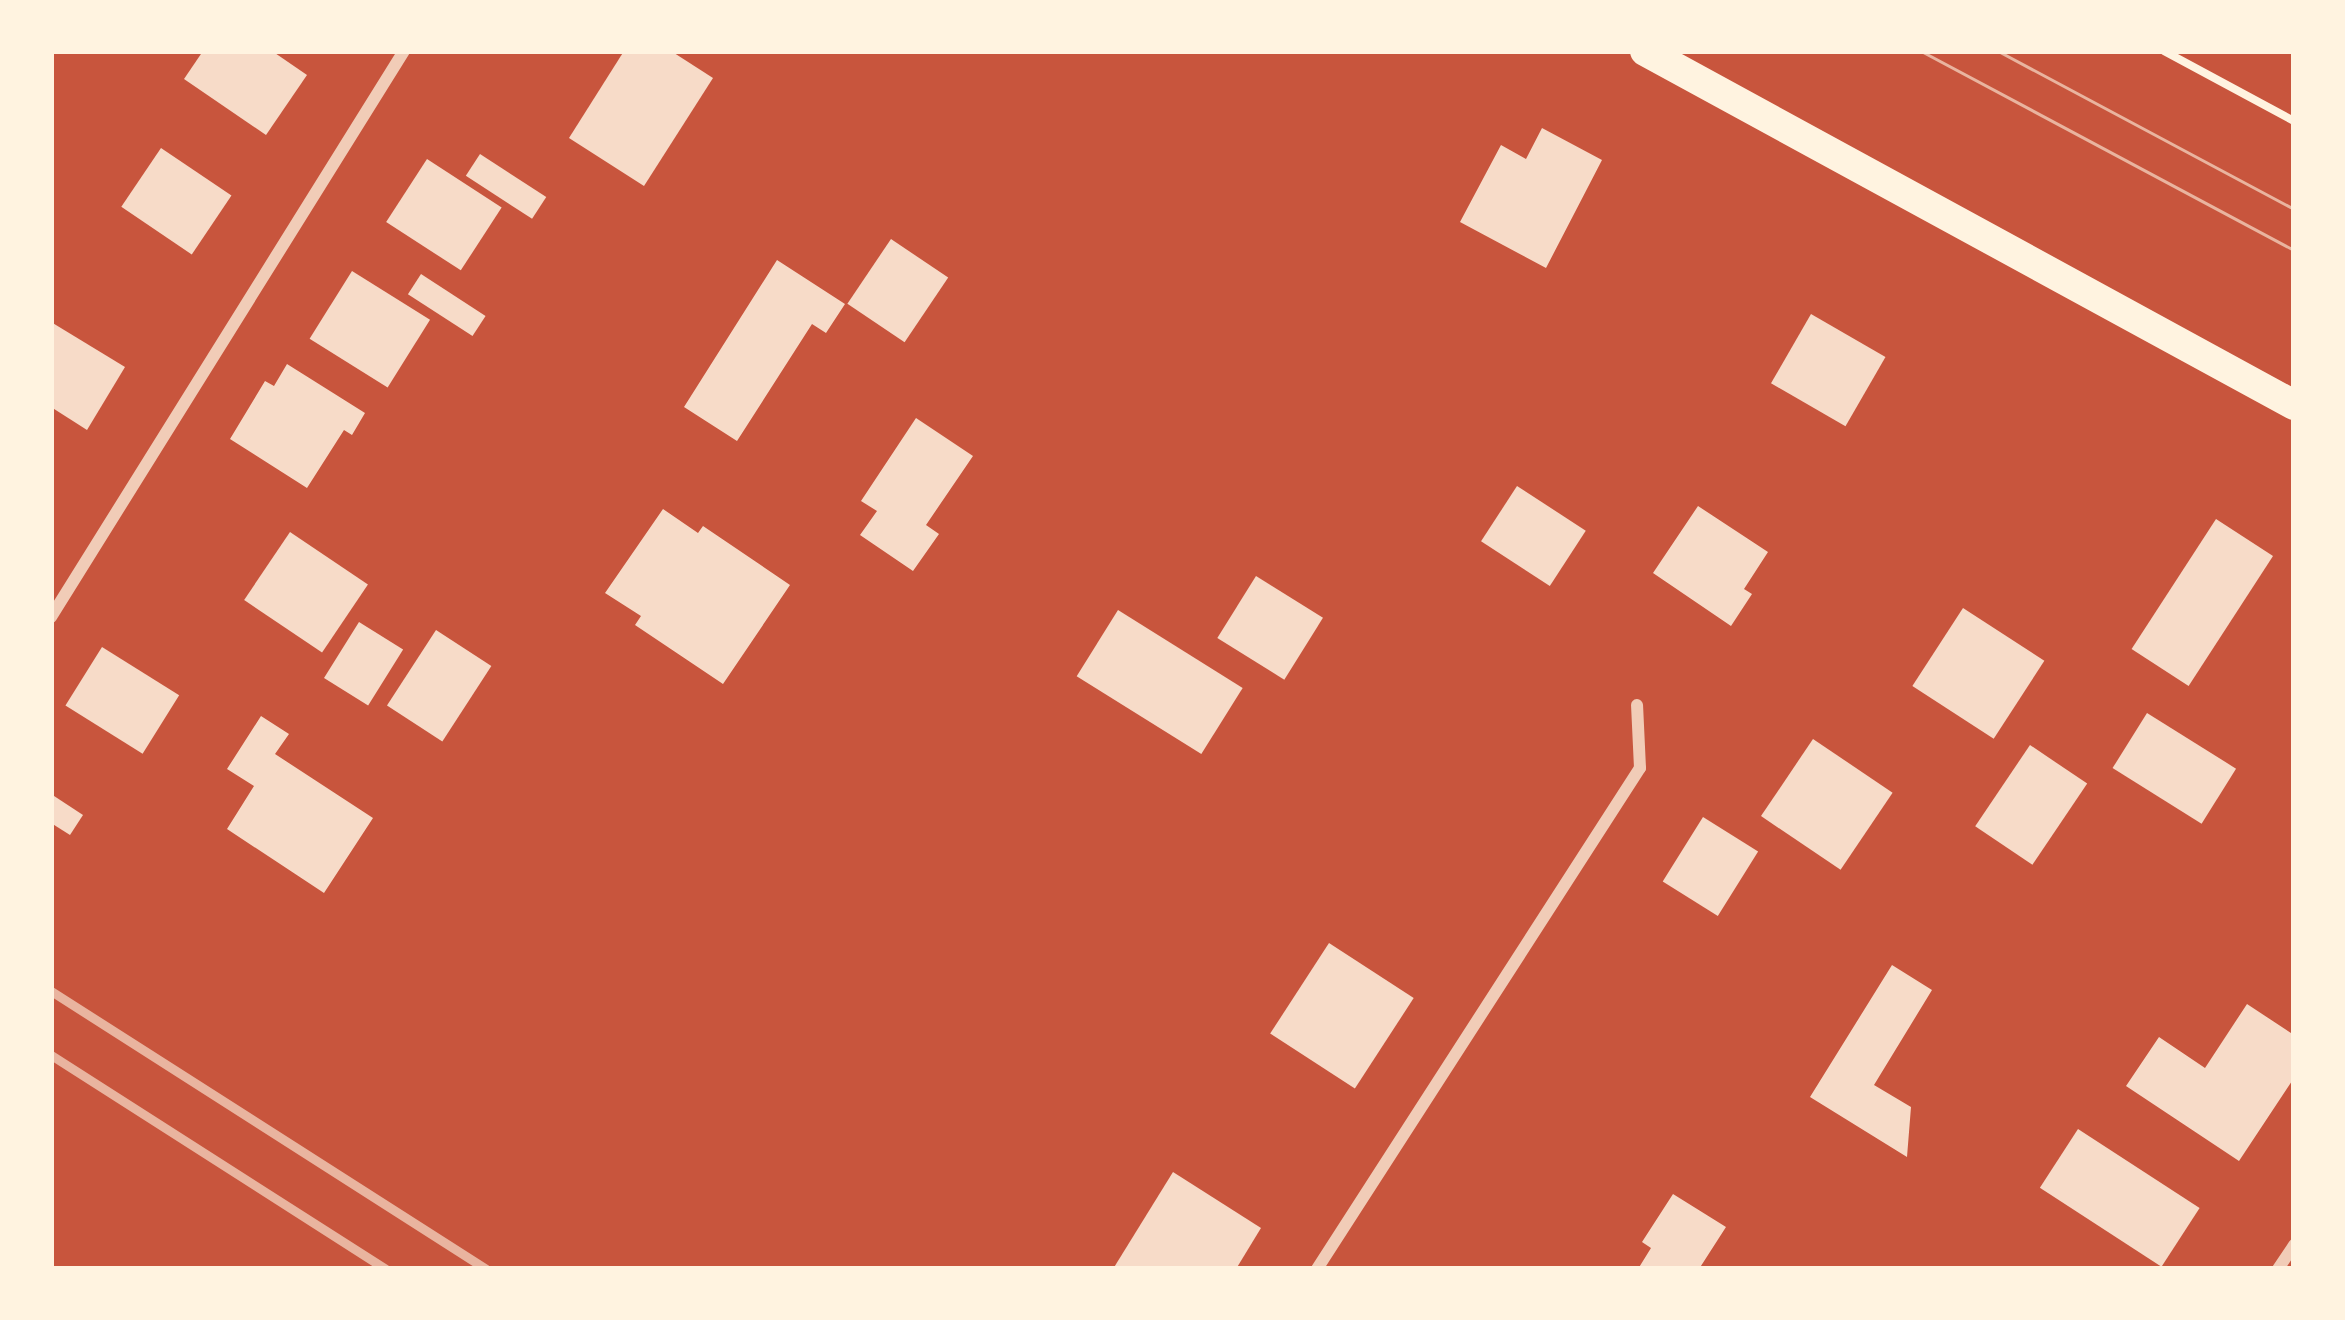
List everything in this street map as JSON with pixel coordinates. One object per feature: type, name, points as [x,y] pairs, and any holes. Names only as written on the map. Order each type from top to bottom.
[{"type":"main road","points":[[1645,51],[2294,405]]},
{"type":"street","points":[[51,617],[404,51]]},
{"type":"street","points":[[1317,1269],[1640,769],[1637,705]]},
{"type":"street","points":[[2278,1269],[2294,1245]]},
{"type":"path","points":[[2164,51],[2294,121]]},
{"type":"building","points":[[203,51],[272,51],[307,75],[266,135],[184,79]]},
{"type":"building","points":[[624,51],[671,51],[713,78],[644,186],[569,138]]},
{"type":"building","points":[[1542,128],[1602,160],[1546,268],[1460,222],[1501,145],[1526,159]]},
{"type":"building","points":[[161,148],[231,196],[192,254],[121,207]]},
{"type":"building","points":[[480,154],[546,197],[532,219],[466,176]]},
{"type":"building","points":[[427,159],[502,207],[461,270],[386,222]]},
{"type":"building","points":[[891,239],[948,278],[905,342],[847,304]]},
{"type":"building","points":[[777,260],[845,304],[826,333],[812,324],[737,441],[684,407]]},
{"type":"building","points":[[352,271],[430,320],[388,388],[310,339]]},
{"type":"building","points":[[421,274],[486,316],[473,336],[408,294]]},
{"type":"building","points":[[1811,314],[1885,357],[1845,426],[1771,383]]},
{"type":"building","points":[[51,322],[125,367],[87,430],[51,407]]},
{"type":"building","points":[[287,364],[365,413],[352,435],[344,430],[307,488],[230,439],[265,381],[274,386]]},
{"type":"building","points":[[916,418],[973,456],[926,525],[939,534],[913,571],[860,535],[877,511],[861,501]]},
{"type":"building","points":[[1517,486],[1586,531],[1550,586],[1481,541]]},
{"type":"building","points":[[1698,506],[1768,552],[1744,589],[1752,594],[1731,626],[1653,573]]},
{"type":"building","points":[[663,509],[698,533],[703,526],[790,585],[723,684],[635,625],[641,616],[605,593]]},
{"type":"building","points":[[2216,519],[2273,556],[2189,686],[2132,649]]},
{"type":"building","points":[[290,532],[368,585],[322,653],[244,600]]},
{"type":"building","points":[[1256,576],[1323,618],[1284,680],[1217,638]]},
{"type":"building","points":[[1963,608],[2044,661],[1994,739],[1912,686]]},
{"type":"building","points":[[1118,610],[1243,688],[1201,754],[1077,676]]},
{"type":"building","points":[[359,622],[403,650],[368,706],[324,678]]},
{"type":"building","points":[[436,630],[491,666],[442,741],[387,705]]},
{"type":"building","points":[[102,647],[179,695],[143,754],[65,706]]},
{"type":"building","points":[[2147,713],[2236,769],[2202,824],[2113,768]]},
{"type":"building","points":[[261,716],[289,734],[275,754],[373,818],[324,893],[227,829],[254,786],[227,769]]},
{"type":"building","points":[[1813,739],[1893,793],[1841,870],[1761,816]]},
{"type":"building","points":[[2030,745],[2087,784],[2032,865],[1975,826]]},
{"type":"building","points":[[51,794],[83,815],[70,835],[51,823]]},
{"type":"building","points":[[1703,817],[1758,851],[1718,916],[1663,881]]},
{"type":"building","points":[[1329,943],[1414,998],[1355,1089],[1270,1034]]},
{"type":"building","points":[[1892,965],[1932,990],[1874,1085],[1911,1107],[1907,1157],[1810,1097]]},
{"type":"building","points":[[2247,1004],[2294,1035],[2294,1078],[2239,1161],[2126,1086],[2159,1037],[2205,1068]]},
{"type":"building","points":[[2078,1129],[2200,1208],[2161,1267],[2040,1188]]},
{"type":"building","points":[[1173,1172],[1261,1228],[1236,1269],[1113,1269]]},
{"type":"building","points":[[1673,1194],[1726,1227],[1699,1269],[1638,1269],[1651,1248],[1642,1242]]},
{"type":"tram line","points":[[1921,51],[2294,250]]},
{"type":"tram line","points":[[1998,51],[2294,209]]},
{"type":"railway","points":[[51,991],[486,1269]]},
{"type":"railway","points":[[51,1055],[385,1269]]}]
